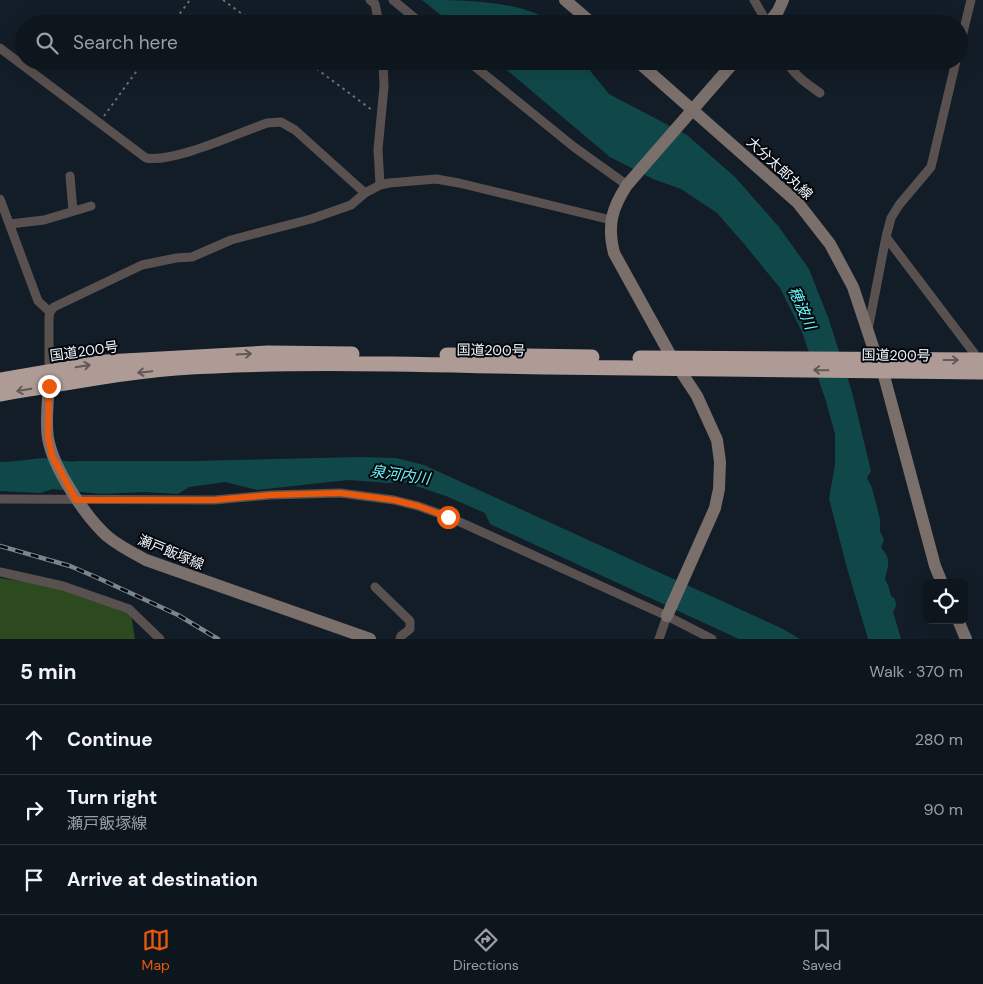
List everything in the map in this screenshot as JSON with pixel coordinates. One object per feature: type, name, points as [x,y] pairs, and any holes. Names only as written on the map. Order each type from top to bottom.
[{"type":"highway","name":"国道200号","points":[[0,394],[106,362],[268,353],[676,364],[875,365],[983,372]]},
{"type":"highway","name":"国道200号","points":[[875,365],[978,356]]},
{"type":"highway","name":"国道200号","points":[[0,380],[49,379]]},
{"type":"main road","points":[[565,0],[582,15]]},
{"type":"main road","points":[[774,15],[783,0]]},
{"type":"main road","name":"大分太郎丸線","points":[[646,70],[690,112],[798,203],[830,244],[853,287],[868,330],[875,365],[940,579]]},
{"type":"main road","points":[[667,616],[715,508],[719,489],[720,462],[717,440],[697,396],[676,364],[614,252],[611,240],[611,220],[617,200],[627,185],[727,70]]},
{"type":"main road","name":"瀬戸飯塚線","points":[[49,379],[48,437],[52,456],[76,500],[106,534],[123,548],[146,560],[370,639]]},
{"type":"main road","points":[[960,624],[966,639]]},
{"type":"street","points":[[370,0],[375,4],[377,15]]},
{"type":"street","points":[[393,0],[411,15]]},
{"type":"street","points":[[754,0],[763,15]]},
{"type":"street","points":[[967,15],[971,0]]},
{"type":"street","points":[[0,48],[15,59]]},
{"type":"street","points":[[29,70],[146,158],[155,160],[184,153],[267,123],[281,122],[295,130],[365,193]]},
{"type":"street","points":[[380,185],[378,150],[384,87],[383,70]]},
{"type":"street","points":[[479,70],[574,148],[627,185]]},
{"type":"street","points":[[792,70],[800,80],[820,93]]},
{"type":"street","points":[[868,330],[891,218],[899,205],[930,167],[954,70]]},
{"type":"street","points":[[70,176],[73,211]]},
{"type":"street","points":[[49,379],[50,312],[54,307],[142,265],[176,258],[192,258],[231,240],[311,219],[351,205],[365,193],[380,185],[436,179],[611,220]]},
{"type":"street","points":[[0,199],[38,302],[50,312]]},
{"type":"street","points":[[10,224],[44,220],[91,206]]},
{"type":"street","points":[[886,237],[978,356]]},
{"type":"street","points":[[0,499],[214,500],[270,495],[340,493],[394,500],[448,517],[667,616],[712,639]]},
{"type":"street","points":[[0,572],[63,586],[128,610],[160,639]]},
{"type":"street","points":[[375,587],[410,621],[410,629],[400,639]]},
{"type":"street","points":[[659,639],[667,616]]},
{"type":"path","points":[[179,15],[190,0]]},
{"type":"path","points":[[224,0],[244,15]]},
{"type":"path","points":[[99,123],[137,70]]},
{"type":"path","points":[[318,70],[380,116]]},
{"type":"shaded area","points":[[0,578],[55,586],[131,614],[135,639],[0,639]]},
{"type":"water","points":[[422,0],[491,3],[510,6],[539,15],[441,15]]},
{"type":"water","name":"穂波川","points":[[507,70],[590,70],[609,94],[687,135],[735,177],[779,227],[809,269],[829,320],[852,392],[871,471],[867,478],[872,488],[880,519],[880,531],[884,540],[881,547],[888,561],[885,580],[891,596],[895,599],[896,606],[893,612],[901,639],[868,639],[829,499],[835,464],[835,434],[826,401],[802,332],[780,288],[717,213],[681,189],[653,179],[610,157]]},
{"type":"water","name":"泉河内川","points":[[361,457],[396,458],[424,465],[781,628],[800,639],[739,639],[490,524],[485,513],[446,496],[404,482],[389,483],[348,480],[257,490],[225,482],[189,487],[178,494],[145,492],[101,494],[53,489],[40,493],[0,491],[0,462],[44,458],[65,461],[195,461]]},
{"type":"railway","points":[[0,546],[70,566],[178,615],[218,639]]},
{"type":"route","points":[[49,386],[48,437],[52,456],[76,500],[214,500],[270,495],[340,493],[394,500],[448,517]]}]
